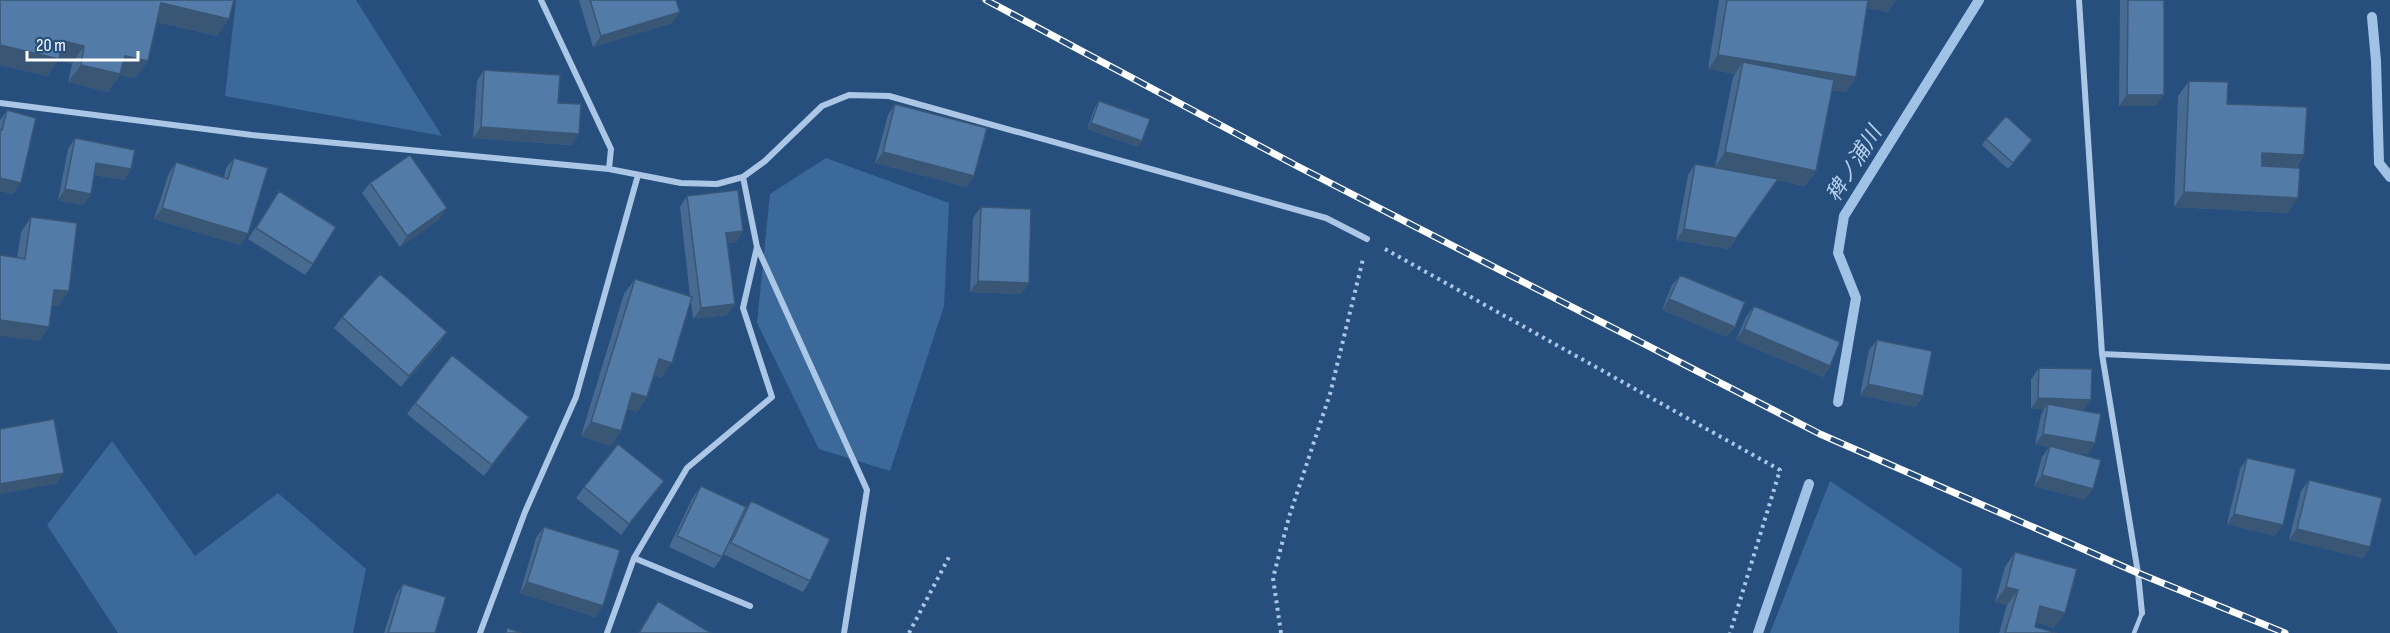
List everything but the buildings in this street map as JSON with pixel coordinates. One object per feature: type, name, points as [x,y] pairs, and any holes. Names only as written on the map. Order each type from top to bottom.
[{"type":"street","points":[[541,0],[611,149],[609,169]]},
{"type":"street","points":[[2079,0],[2102,354],[2138,573],[2142,613]]},
{"type":"street","points":[[0,103],[252,135],[609,169],[681,183],[717,184],[743,177],[765,161],[822,106],[849,95],[889,96],[1326,218],[1367,239]]},
{"type":"street","points":[[480,633],[525,512],[576,398],[638,175]]},
{"type":"street","points":[[743,177],[757,246],[867,490],[844,633]]},
{"type":"street","points":[[607,633],[634,558],[687,468],[772,398],[743,308],[757,246]]},
{"type":"street","points":[[2102,354],[2390,367]]},
{"type":"street","points":[[634,558],[750,606]]},
{"type":"lane","points":[[2134,633],[2142,613]]},
{"type":"path","points":[[1281,633],[1273,578],[1289,517],[1330,394],[1367,239],[1780,470],[1730,633]]},
{"type":"path","points":[[909,633],[949,557]]},
{"type":"shaded area","points":[[236,0],[356,0],[442,136],[225,96]]},
{"type":"shaded area","points":[[826,158],[949,203],[944,306],[890,471],[819,449],[757,323],[770,194]]},
{"type":"shaded area","points":[[112,441],[195,556],[278,493],[366,569],[353,633],[118,633],[47,525]]},
{"type":"shaded area","points":[[1830,481],[1962,569],[1959,633],[1770,633]]},
{"type":"waterway","name":"稗ノ浦川","points":[[1838,402],[1856,298],[1838,253],[1844,216],[1979,0]]},
{"type":"waterway","points":[[2372,17],[2376,61],[2379,163],[2390,177]]},
{"type":"waterway","name":"稗ノ浦川","points":[[1758,633],[1809,484]]},
{"type":"railway","points":[[986,0],[1297,166],[1820,434],[2138,573],[2285,633]]}]
